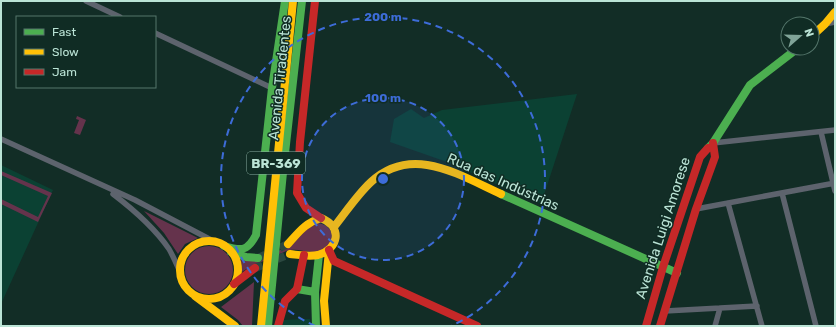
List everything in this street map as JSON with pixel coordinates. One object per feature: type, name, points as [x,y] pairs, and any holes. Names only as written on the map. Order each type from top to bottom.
[{"type":"main road","points":[[235,326],[195,296],[185,286],[180,272],[181,261],[187,251],[196,244],[206,242],[221,244],[239,250],[252,245],[256,235],[272,88],[285,1]]},
{"type":"main road","name":"Avenida Tiradentes","points":[[261,326],[293,1]]},
{"type":"main road","name":"Avenida Tiradentes","points":[[268,326],[284,162],[303,1]]},
{"type":"main road","points":[[315,1],[300,142],[297,193],[304,207],[330,222],[334,227],[336,235],[335,241],[329,250],[324,301],[326,326]]},
{"type":"main road","points":[[820,29],[835,12]]},
{"type":"main road","name":"Avenida Luigi Amorese","points":[[646,326],[663,267],[700,157],[713,143],[750,86],[788,56]]},
{"type":"main road","name":"Avenida Luigi Amorese","points":[[660,326],[696,209],[715,157],[713,143]]},
{"type":"main road","name":"Rua das Indústrias","points":[[334,227],[361,192],[376,176],[399,166],[424,164],[443,168],[677,273]]},
{"type":"main road","points":[[288,244],[307,224],[321,218]]},
{"type":"main road","points":[[221,244],[231,252],[246,257],[258,258]]},
{"type":"main road","points":[[290,254],[319,255],[329,250]]},
{"type":"main road","points":[[329,250],[334,261],[477,326]]},
{"type":"main road","points":[[231,252],[237,268],[236,280],[233,285]]},
{"type":"main road","points":[[278,326],[283,301],[296,289],[304,255]]},
{"type":"main road","points":[[316,326],[315,292],[319,255]]},
{"type":"main road","points":[[195,296],[206,299],[217,298],[226,293],[233,285],[254,268]]},
{"type":"main road","points":[[296,289],[315,292]]},
{"type":"street","points":[[86,1],[118,16]]},
{"type":"street","points":[[825,24],[835,22]]},
{"type":"street","points":[[156,33],[272,88]]},
{"type":"street","points":[[713,143],[835,130]]},
{"type":"street","points":[[821,132],[835,191]]},
{"type":"street","points":[[1,139],[135,200],[221,244]]},
{"type":"street","points":[[696,209],[834,183]]},
{"type":"street","points":[[107,188],[139,214],[154,230],[170,250],[180,272]]},
{"type":"street","points":[[782,193],[816,326]]},
{"type":"street","points":[[728,203],[762,326]]},
{"type":"street","points":[[665,312],[757,306]]},
{"type":"street","points":[[714,326],[720,308]]},
{"type":"shaded area","points":[[577,94],[541,204],[447,162],[390,142],[394,119],[411,109],[424,118],[442,110]]},
{"type":"shaded area","points":[[77,116],[86,120],[80,135],[74,133],[79,120],[76,119]]},
{"type":"shaded area","points":[[1,165],[53,190],[1,304]]},
{"type":"shaded area","points":[[1,171],[52,193],[38,222],[1,204],[1,199],[38,217],[48,196],[1,175]]},
{"type":"shaded area","points":[[144,211],[198,238],[185,244],[178,254],[164,233]]},
{"type":"shaded area","points":[[318,223],[323,224],[332,233],[331,241],[324,249],[316,252],[288,250],[242,272],[241,259],[257,260],[292,245],[307,229]]},
{"type":"shaded area","points":[[204,246],[214,246],[223,250],[229,256],[232,261],[232,279],[223,290],[214,294],[204,294],[195,290],[189,284],[185,275],[185,265],[189,256],[195,250]]},
{"type":"shaded area","points":[[254,282],[252,326],[243,326],[238,320],[221,307]]},
{"type":"shaded area","points":[[310,319],[311,326],[283,326],[283,320]]},
{"type":"tunnel","points":[[258,258],[288,244]]},
{"type":"tunnel","points":[[255,268],[290,254]]},
{"type":"traffic: fast","points":[[224,246],[235,249],[243,249],[250,245],[256,235],[272,88],[285,1]]},
{"type":"traffic: fast","points":[[268,326],[302,1]]},
{"type":"traffic: fast","points":[[708,148],[713,143],[750,85],[788,56]]},
{"type":"traffic: fast","points":[[501,194],[677,273]]},
{"type":"traffic: fast","points":[[231,252],[246,257],[258,258]]},
{"type":"traffic: fast","points":[[316,326],[315,292],[319,255]]},
{"type":"traffic: fast","points":[[297,289],[315,292]]},
{"type":"traffic: slow","points":[[261,326],[293,1]]},
{"type":"traffic: slow","points":[[820,29],[835,12]]},
{"type":"traffic: slow","points":[[334,227],[356,198],[371,182],[387,171],[403,165],[419,164],[436,167],[469,179],[501,194]]},
{"type":"traffic: slow","points":[[288,244],[306,225],[321,218],[328,222],[333,227],[335,232],[336,238],[334,243],[325,252],[311,256],[290,254]]},
{"type":"traffic: slow","points":[[209,241],[225,246],[233,254],[238,270],[233,286],[225,294],[209,299],[193,294],[185,286],[180,270],[185,254],[193,246],[209,241]]},
{"type":"traffic: slow","points":[[326,326],[324,301],[329,251]]},
{"type":"traffic: slow","points":[[195,296],[235,326]]},
{"type":"traffic: jam","points":[[315,1],[300,142],[297,193],[306,208],[321,218]]},
{"type":"traffic: jam","points":[[660,326],[696,209],[715,157],[713,143]]},
{"type":"traffic: jam","points":[[646,326],[663,267],[700,157],[708,148]]},
{"type":"traffic: jam","points":[[329,250],[334,261],[477,326]]},
{"type":"traffic: jam","points":[[278,326],[285,301],[297,289],[304,255]]},
{"type":"traffic: jam","points":[[234,284],[255,268]]}]
